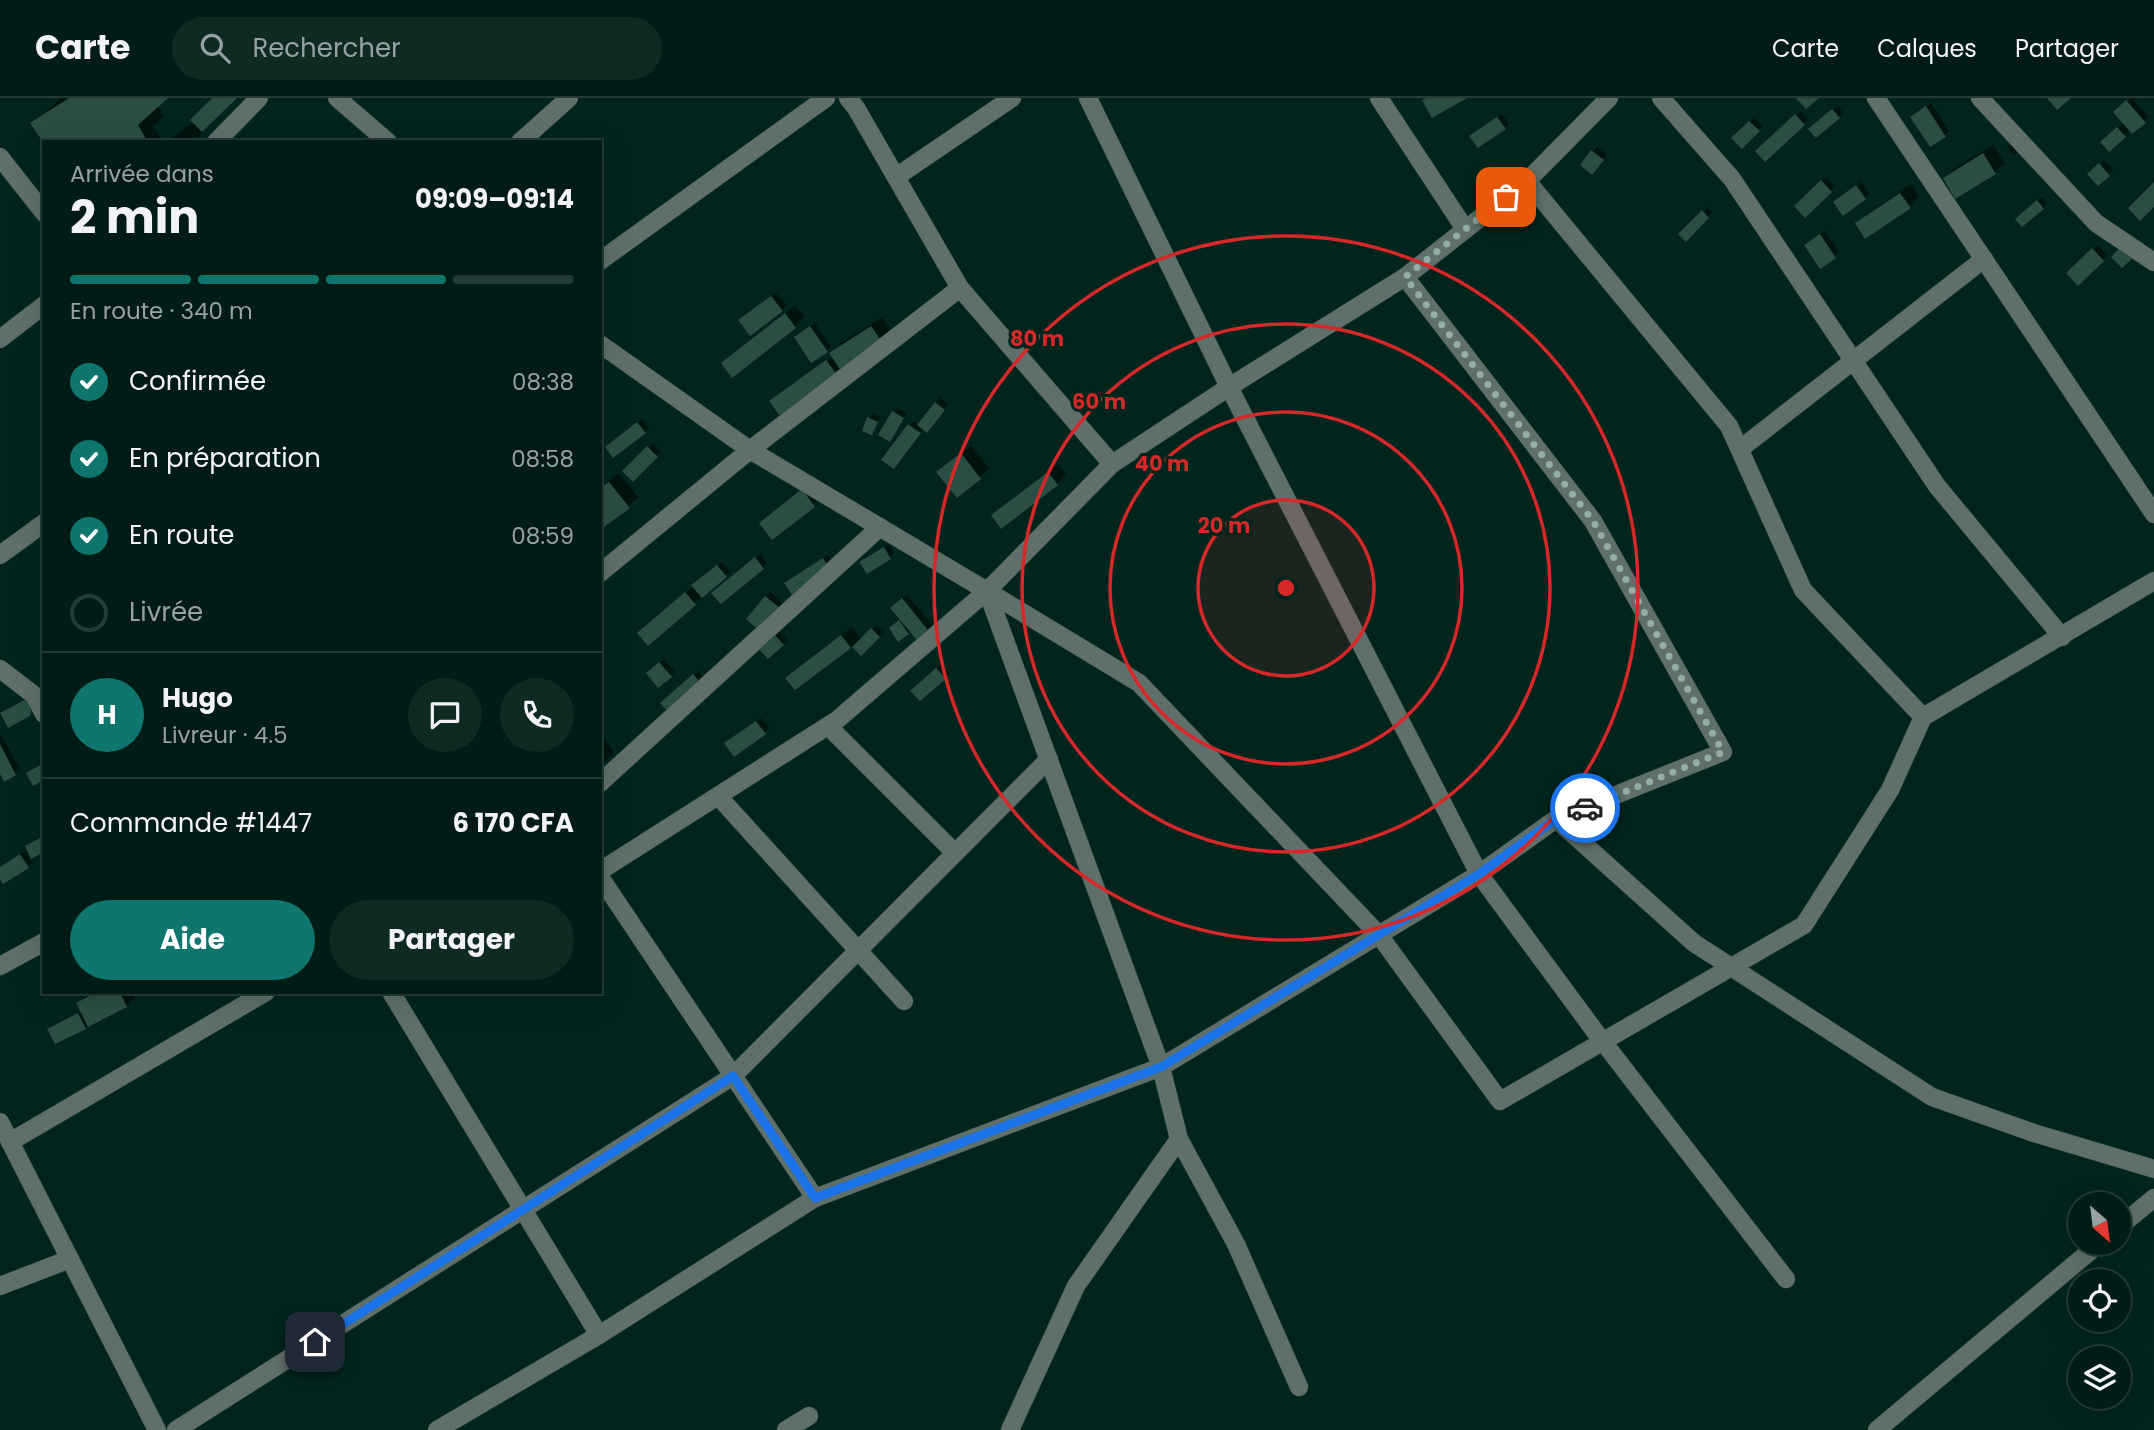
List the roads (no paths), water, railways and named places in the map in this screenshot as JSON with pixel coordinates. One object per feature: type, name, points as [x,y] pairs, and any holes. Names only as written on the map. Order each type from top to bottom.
[{"type":"street","points":[[218,140],[259,98]]},
{"type":"street","points":[[337,98],[386,140]]},
{"type":"street","points":[[522,140],[569,98]]},
{"type":"street","points":[[602,260],[826,98]]},
{"type":"street","points":[[848,98],[961,288],[1112,464]]},
{"type":"street","points":[[896,177],[1012,98]]},
{"type":"street","points":[[1088,98],[1229,387],[1479,874],[1786,1279]]},
{"type":"street","points":[[1379,98],[1465,229]]},
{"type":"street","points":[[602,870],[828,726],[987,590],[1112,464],[1405,277],[1527,181],[1609,98]]},
{"type":"street","points":[[1661,98],[1732,179],[1937,486],[2062,637]]},
{"type":"street","points":[[1876,98],[2154,514]]},
{"type":"street","points":[[1980,98],[2096,223],[2154,262]]},
{"type":"street","points":[[0,157],[42,210]]},
{"type":"street","points":[[1527,181],[1729,426],[1803,590],[1923,717]]},
{"type":"street","points":[[1740,449],[1984,259]]},
{"type":"street","points":[[449,1427],[815,1198],[1161,1067],[1479,874],[1556,819],[1723,752],[1593,521],[1405,277]]},
{"type":"street","points":[[602,571],[750,450],[961,288]]},
{"type":"street","points":[[0,339],[42,306]]},
{"type":"street","points":[[602,350],[750,450],[1139,683],[1379,935],[1500,1101],[1804,925],[1890,790],[1923,717],[2154,581]]},
{"type":"street","points":[[0,555],[42,524]]},
{"type":"street","points":[[602,781],[880,527]]},
{"type":"street","points":[[987,590],[1161,1067],[1178,1139],[1236,1244],[1300,1387]]},
{"type":"street","points":[[0,669],[39,692]]},
{"type":"street","points":[[828,726],[956,852]]},
{"type":"street","points":[[176,1430],[733,1076],[1049,759]]},
{"type":"street","points":[[718,796],[904,1001]]},
{"type":"street","points":[[1556,819],[1694,943],[1932,1097],[2154,1169]]},
{"type":"street","points":[[602,880],[815,1198]]},
{"type":"street","points":[[0,966],[42,943]]},
{"type":"street","points":[[10,1142],[263,994]]},
{"type":"street","points":[[392,994],[599,1335]]},
{"type":"street","points":[[0,1122],[157,1430]]},
{"type":"street","points":[[1010,1430],[1076,1286],[1178,1139]]},
{"type":"street","points":[[2132,1216],[2154,1198]]},
{"type":"street","points":[[1877,1430],[2086,1255]]},
{"type":"street","points":[[0,1286],[70,1259]]},
{"type":"street","points":[[786,1430],[809,1416]]}]
